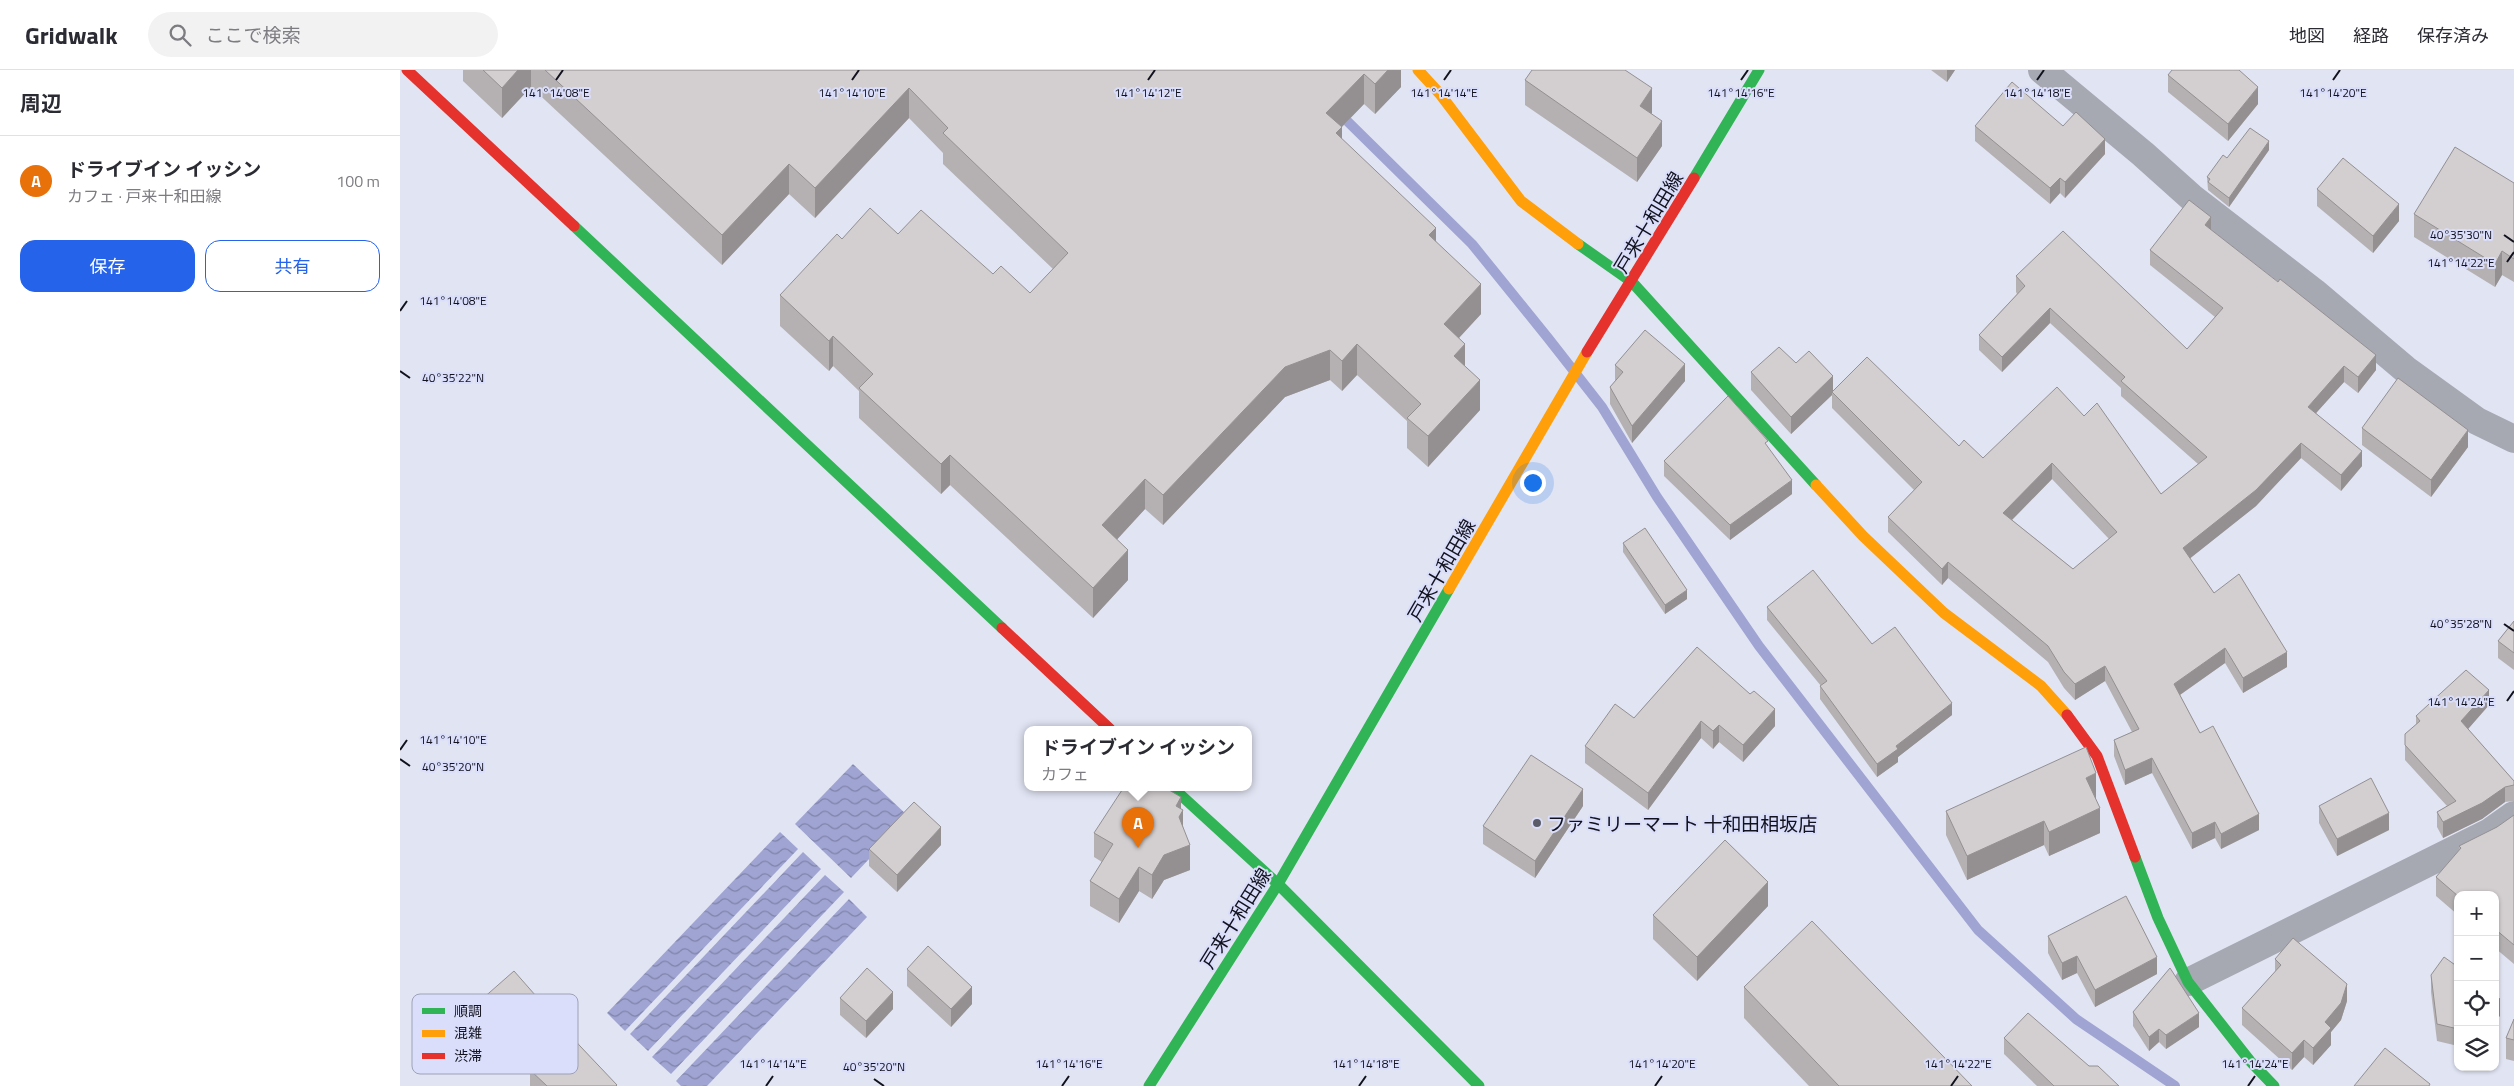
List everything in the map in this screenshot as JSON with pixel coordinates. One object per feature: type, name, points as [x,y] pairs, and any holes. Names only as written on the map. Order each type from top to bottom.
[{"type":"street","points":[[407,70],[1107,726]]},
{"type":"street","points":[[1418,70],[1440,94],[1521,201],[1632,282],[1863,536],[1944,612],[2041,686],[2076,724],[2097,756],[2158,918],[2188,982],[2250,1060],[2274,1086]]},
{"type":"street","name":"戸来十和田線","points":[[1149,1086],[1278,884],[1591,345],[1632,282],[1759,70]]},
{"type":"street","points":[[2042,70],[2143,154],[2191,197],[2314,292],[2405,369],[2477,421],[2514,440]]},
{"type":"street","points":[[1176,791],[1278,884],[1479,1086]]},
{"type":"street","points":[[2188,982],[2490,832],[2514,814]]},
{"type":"water","points":[[853,764],[909,817],[851,878],[795,824]]},
{"type":"water","points":[[780,832],[798,849],[625,1031],[607,1013]]},
{"type":"water","points":[[803,852],[821,869],[648,1051],[630,1034]]},
{"type":"water","points":[[825,875],[844,892],[671,1074],[652,1057]]},
{"type":"water","points":[[849,899],[867,917],[707,1086],[681,1086],[676,1081]]},
{"type":"building","points":[[483,70],[518,70],[502,88]]},
{"type":"building","points":[[545,70],[1388,70],[1375,84],[1364,74],[1326,113],[1342,127],[1336,133],[1436,228],[1429,235],[1481,284],[1444,324],[1465,344],[1454,356],[1480,380],[1428,436],[1407,418],[1421,404],[1357,344],[1342,361],[1330,350],[1285,367],[1163,495],[1145,479],[1102,525],[1128,550],[1093,588],[950,455],[941,464],[859,388],[873,374],[833,336],[829,341],[780,295],[837,234],[842,239],[870,208],[898,234],[921,210],[993,274],[1001,266],[1030,293],[1068,253],[943,133],[948,128],[909,88],[815,188],[789,164],[722,235]]},
{"type":"building","points":[[1532,70],[1625,70],[1652,88],[1640,106],[1662,121],[1637,158],[1525,80]]},
{"type":"building","points":[[2172,70],[2239,70],[2258,87],[2228,124],[2168,75]]},
{"type":"building","points":[[2012,82],[2063,126],[2076,112],[2105,139],[2065,182],[2060,178],[2050,188],[1975,126]]},
{"type":"building","points":[[2250,128],[2269,141],[2229,198],[2208,182],[2210,179],[2207,177],[2223,155],[2227,158]]},
{"type":"building","points":[[2455,147],[2514,183],[2514,259],[2502,251],[2495,264],[2414,214]]},
{"type":"building","points":[[2343,158],[2399,204],[2373,236],[2317,189]]},
{"type":"building","points":[[2189,200],[2211,217],[2205,225],[2278,282],[2280,279],[2376,355],[2358,377],[2344,366],[2308,407],[2362,451],[2341,475],[2301,443],[2256,490],[2183,548],[2214,593],[2239,574],[2287,652],[2243,678],[2225,648],[2174,684],[2200,733],[2213,726],[2259,814],[2221,834],[2215,822],[2192,833],[2152,758],[2125,770],[2114,740],[2139,729],[2105,666],[2075,684],[2064,672],[2048,646],[1948,562],[1942,569],[1888,517],[1922,482],[1832,392],[1867,357],[1959,446],[1964,440],[1983,458],[2057,387],[2084,416],[2097,403],[2161,494],[2207,457],[2121,381],[2125,377],[2050,308],[2002,357],[1979,335],[2025,286],[2016,276],[2063,231],[2187,349],[2223,308],[2150,250]],"holes":[[[2052,463],[2117,532],[2073,569],[2003,513]]]},
{"type":"building","points":[[1645,330],[1685,364],[1632,426],[1610,387],[1623,372],[1615,365]]},
{"type":"building","points":[[1779,347],[1796,363],[1809,351],[1833,376],[1791,417],[1751,372]]},
{"type":"building","points":[[2398,378],[2468,430],[2431,480],[2362,428]]},
{"type":"building","points":[[1728,396],[1768,441],[1765,443],[1792,480],[1730,525],[1664,461]]},
{"type":"building","points":[[1645,528],[1687,590],[1665,605],[1623,543]]},
{"type":"building","points":[[1813,570],[1872,644],[1895,627],[1952,703],[1896,746],[1898,749],[1877,764],[1820,686],[1827,681],[1767,607]]},
{"type":"building","points":[[2514,621],[2514,653],[2498,641]]},
{"type":"building","points":[[1697,647],[1750,694],[1754,691],[1775,709],[1743,745],[1719,725],[1713,731],[1701,721],[1648,793],[1585,746],[1615,704],[1634,718]]},
{"type":"building","points":[[2466,670],[2489,690],[2461,721],[2514,781],[2514,785],[2505,787],[2482,803],[2443,822],[2437,812],[2456,801],[2405,745],[2405,734],[2420,721],[2416,716]]},
{"type":"building","points":[[2086,747],[2096,773],[2086,778],[2100,808],[2049,832],[2044,821],[1967,856],[1946,811]]},
{"type":"building","points":[[1531,755],[1583,789],[1535,861],[1483,826]]},
{"type":"building","points":[[2371,778],[2389,813],[2337,839],[2319,806]]},
{"type":"building","points":[[1121,791],[1171,791],[1181,797],[1176,806],[1183,810],[1179,817],[1190,845],[1164,855],[1152,875],[1139,867],[1119,899],[1090,881],[1113,844],[1094,833]]},
{"type":"building","points":[[914,802],[941,827],[897,875],[869,849]]},
{"type":"building","points":[[2514,815],[2514,945],[2499,932],[2499,891],[2454,891],[2454,893],[2436,877],[2461,848],[2459,846],[2497,827]]},
{"type":"building","points":[[1725,840],[1768,882],[1697,957],[1653,915]]},
{"type":"building","points":[[2126,896],[2157,957],[2095,990],[2077,956],[2062,963],[2048,936]]},
{"type":"building","points":[[1812,921],[1972,1086],[1839,1086],[1744,987]]},
{"type":"building","points":[[2293,938],[2347,984],[2341,1003],[2325,1022],[2331,1028],[2313,1048],[2304,1040],[2292,1053],[2242,1008],[2281,965],[2275,959]]},
{"type":"building","points":[[928,946],[972,987],[951,1009],[907,969]]},
{"type":"building","points":[[2444,957],[2454,964],[2454,1028],[2437,1024],[2431,975]]},
{"type":"building","points":[[867,968],[893,992],[866,1021],[840,998]]},
{"type":"building","points":[[2170,968],[2199,1013],[2166,1035],[2159,1029],[2149,1037],[2133,1012]]},
{"type":"building","points":[[514,971],[534,994],[488,994]]},
{"type":"building","points":[[2028,1013],[2089,1066],[2098,1066],[2119,1086],[2054,1086],[2004,1038]]},
{"type":"building","points":[[2514,1019],[2514,1040],[2506,1038]]},
{"type":"building","points":[[578,1044],[617,1085],[616,1086],[547,1086],[534,1074],[578,1074]]},
{"type":"building","points":[[2385,1048],[2430,1084],[2429,1086],[2354,1086]]},
{"type":"waterway","points":[[1339,113],[1472,244],[1602,407],[1657,497],[1759,646],[1978,930],[2076,1019],[2175,1086]]},
{"type":"traffic: fast","points":[[1694,178],[1759,70]]},
{"type":"traffic: fast","points":[[574,226],[1002,628]]},
{"type":"traffic: fast","points":[[1578,244],[1632,282],[1816,485]]},
{"type":"traffic: fast","points":[[1149,1086],[1278,884],[1449,589]]},
{"type":"traffic: fast","points":[[1176,791],[1278,884],[1479,1086]]},
{"type":"traffic: fast","points":[[2135,857],[2158,918],[2188,982],[2250,1061],[2274,1086]]},
{"type":"traffic: slow","points":[[1418,70],[1440,94],[1521,201],[1578,244]]},
{"type":"traffic: slow","points":[[1449,589],[1587,352]]},
{"type":"traffic: slow","points":[[1816,485],[1863,536],[1944,613],[2041,686],[2067,715]]},
{"type":"traffic: jam","points":[[407,70],[574,226]]},
{"type":"traffic: jam","points":[[1587,352],[1694,178]]},
{"type":"traffic: jam","points":[[1002,628],[1107,726]]},
{"type":"traffic: jam","points":[[2067,715],[2097,756],[2135,857]]},
{"type":"place","name":"ファミリーマート 十和田相坂店","points":[[1537,823]]},
{"type":"place","name":"ドライブイン イッシン","points":[[1138,848]]}]
